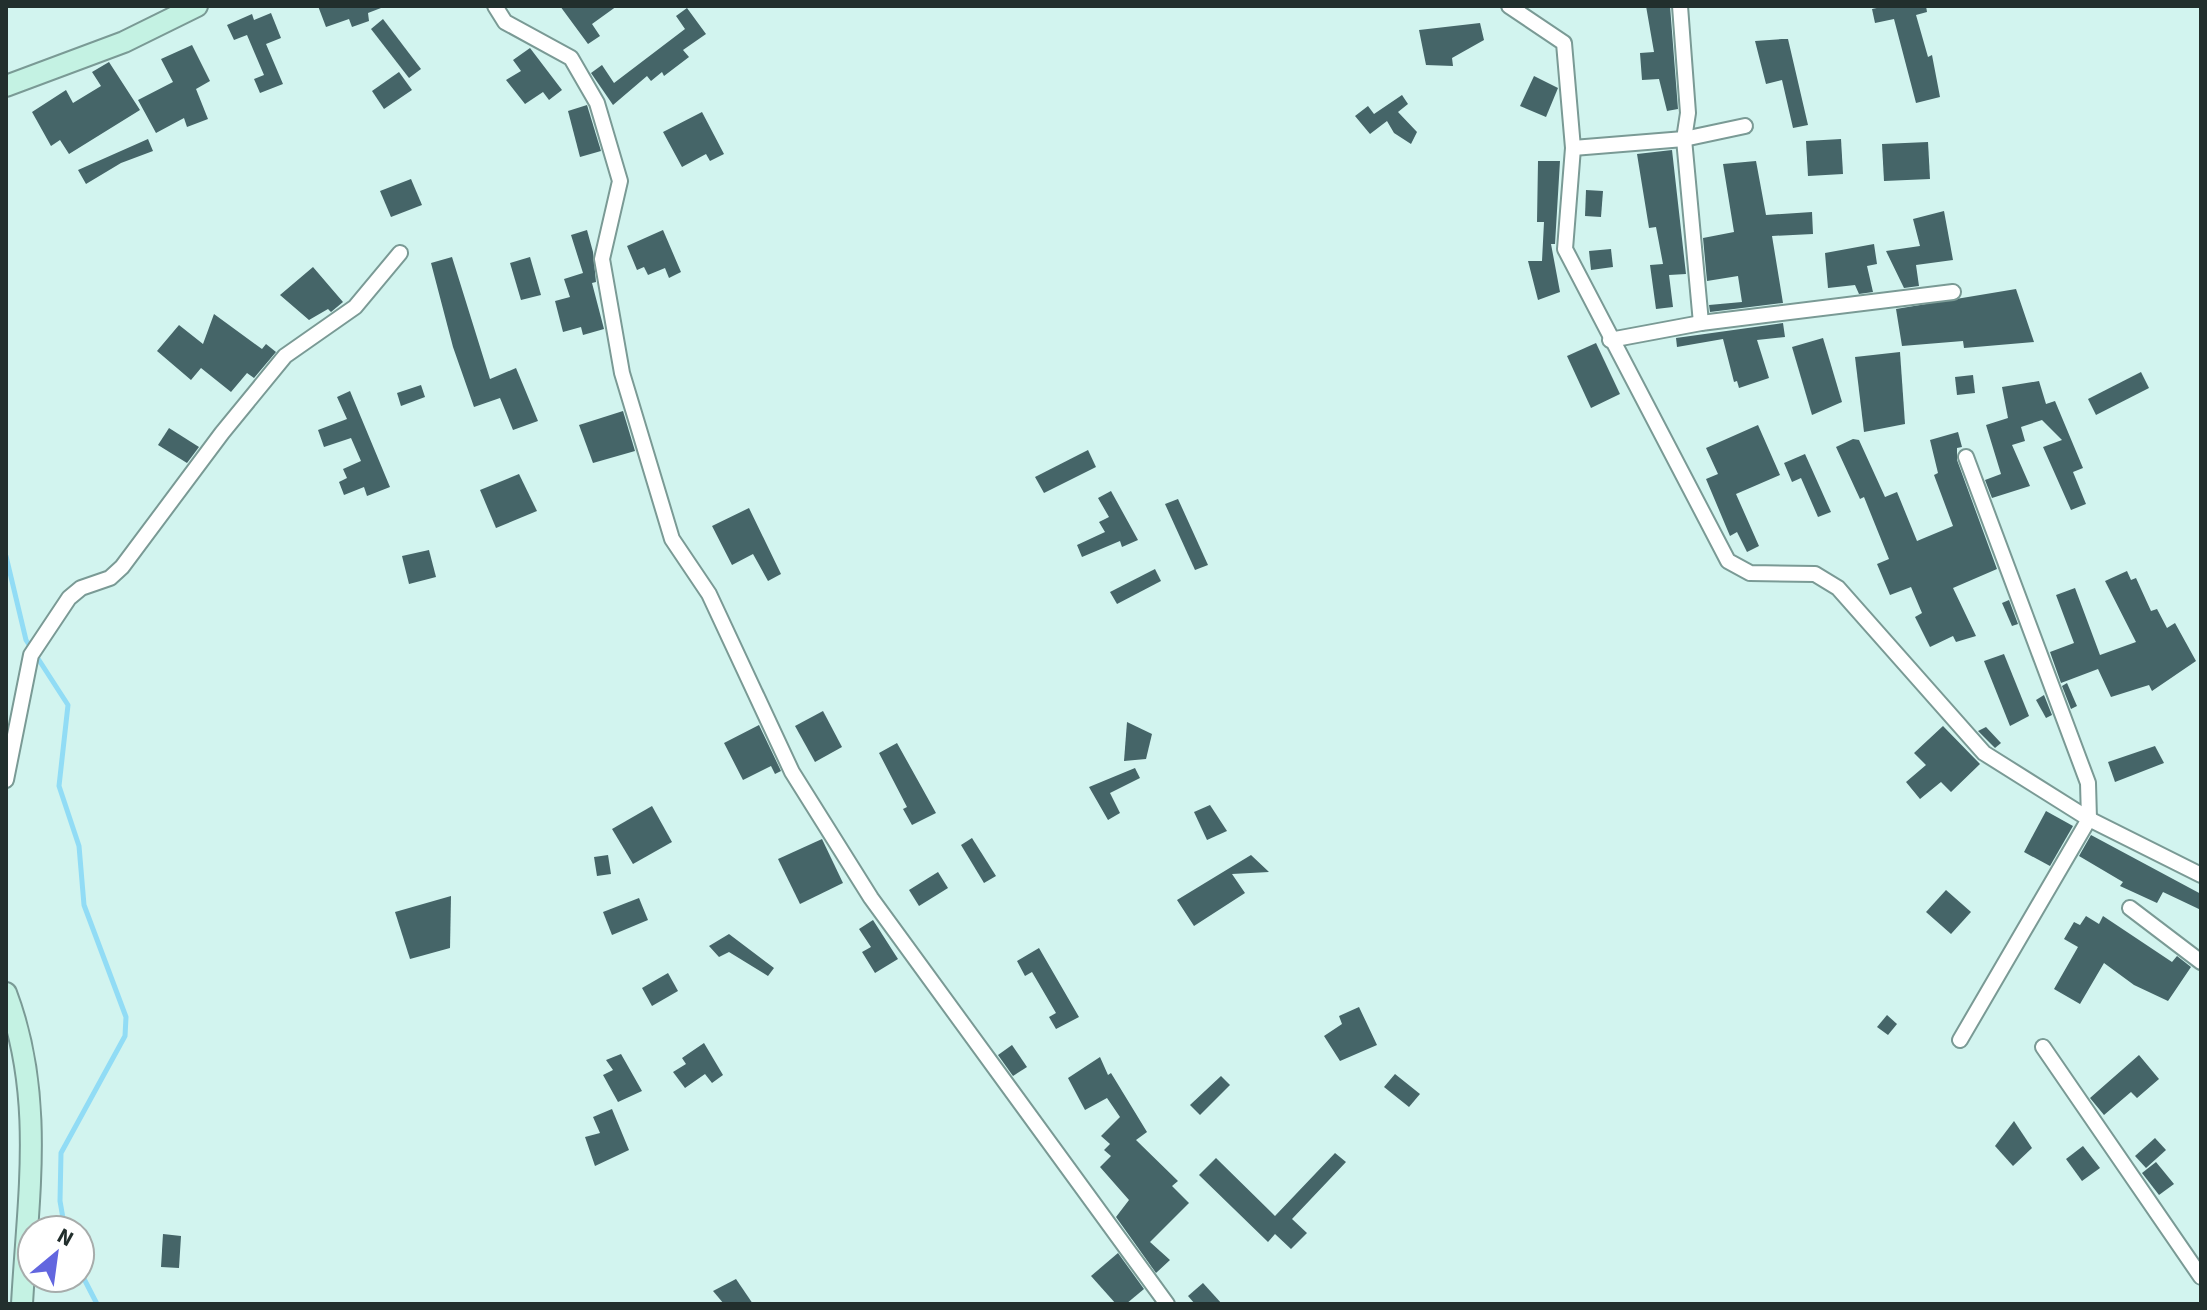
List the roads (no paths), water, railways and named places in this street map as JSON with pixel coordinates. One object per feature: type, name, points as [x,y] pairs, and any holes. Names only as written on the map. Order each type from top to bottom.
[{"type":"main road","points":[[6,86],[124,42],[197,6]]},
{"type":"main road","points":[[6,993],[21,1036],[31,1091],[32,1128],[22,1304]]},
{"type":"street","points":[[495,6],[505,22],[571,58],[597,103],[620,181],[602,259],[622,373],[672,539],[709,594],[792,772],[871,898],[1167,1304]]},
{"type":"street","points":[[1509,6],[1564,43],[1573,148],[1565,249],[1728,561],[1750,573],[1815,574],[1838,588],[1984,753],[2089,819],[2201,875]]},
{"type":"street","points":[[1680,6],[1688,113],[1684,139],[1701,323]]},
{"type":"street","points":[[1573,148],[1684,139],[1745,126]]},
{"type":"street","points":[[6,780],[31,655],[47,627],[81,588],[110,578],[122,567],[222,433],[285,356],[355,307],[400,253]]},
{"type":"street","points":[[1610,340],[1701,323],[1953,292]]},
{"type":"street","points":[[1960,1040],[2089,819],[2088,783],[1966,457]]},
{"type":"street","points":[[2130,908],[2201,962]]},
{"type":"street","points":[[2043,1047],[2201,1277]]},
{"type":"waterway","points":[[6,556],[26,640],[68,705],[59,786],[79,846],[84,905],[126,1017],[125,1036],[61,1153],[62,1214]]},
{"type":"waterway","points":[[92,1294],[97,1304]]}]
